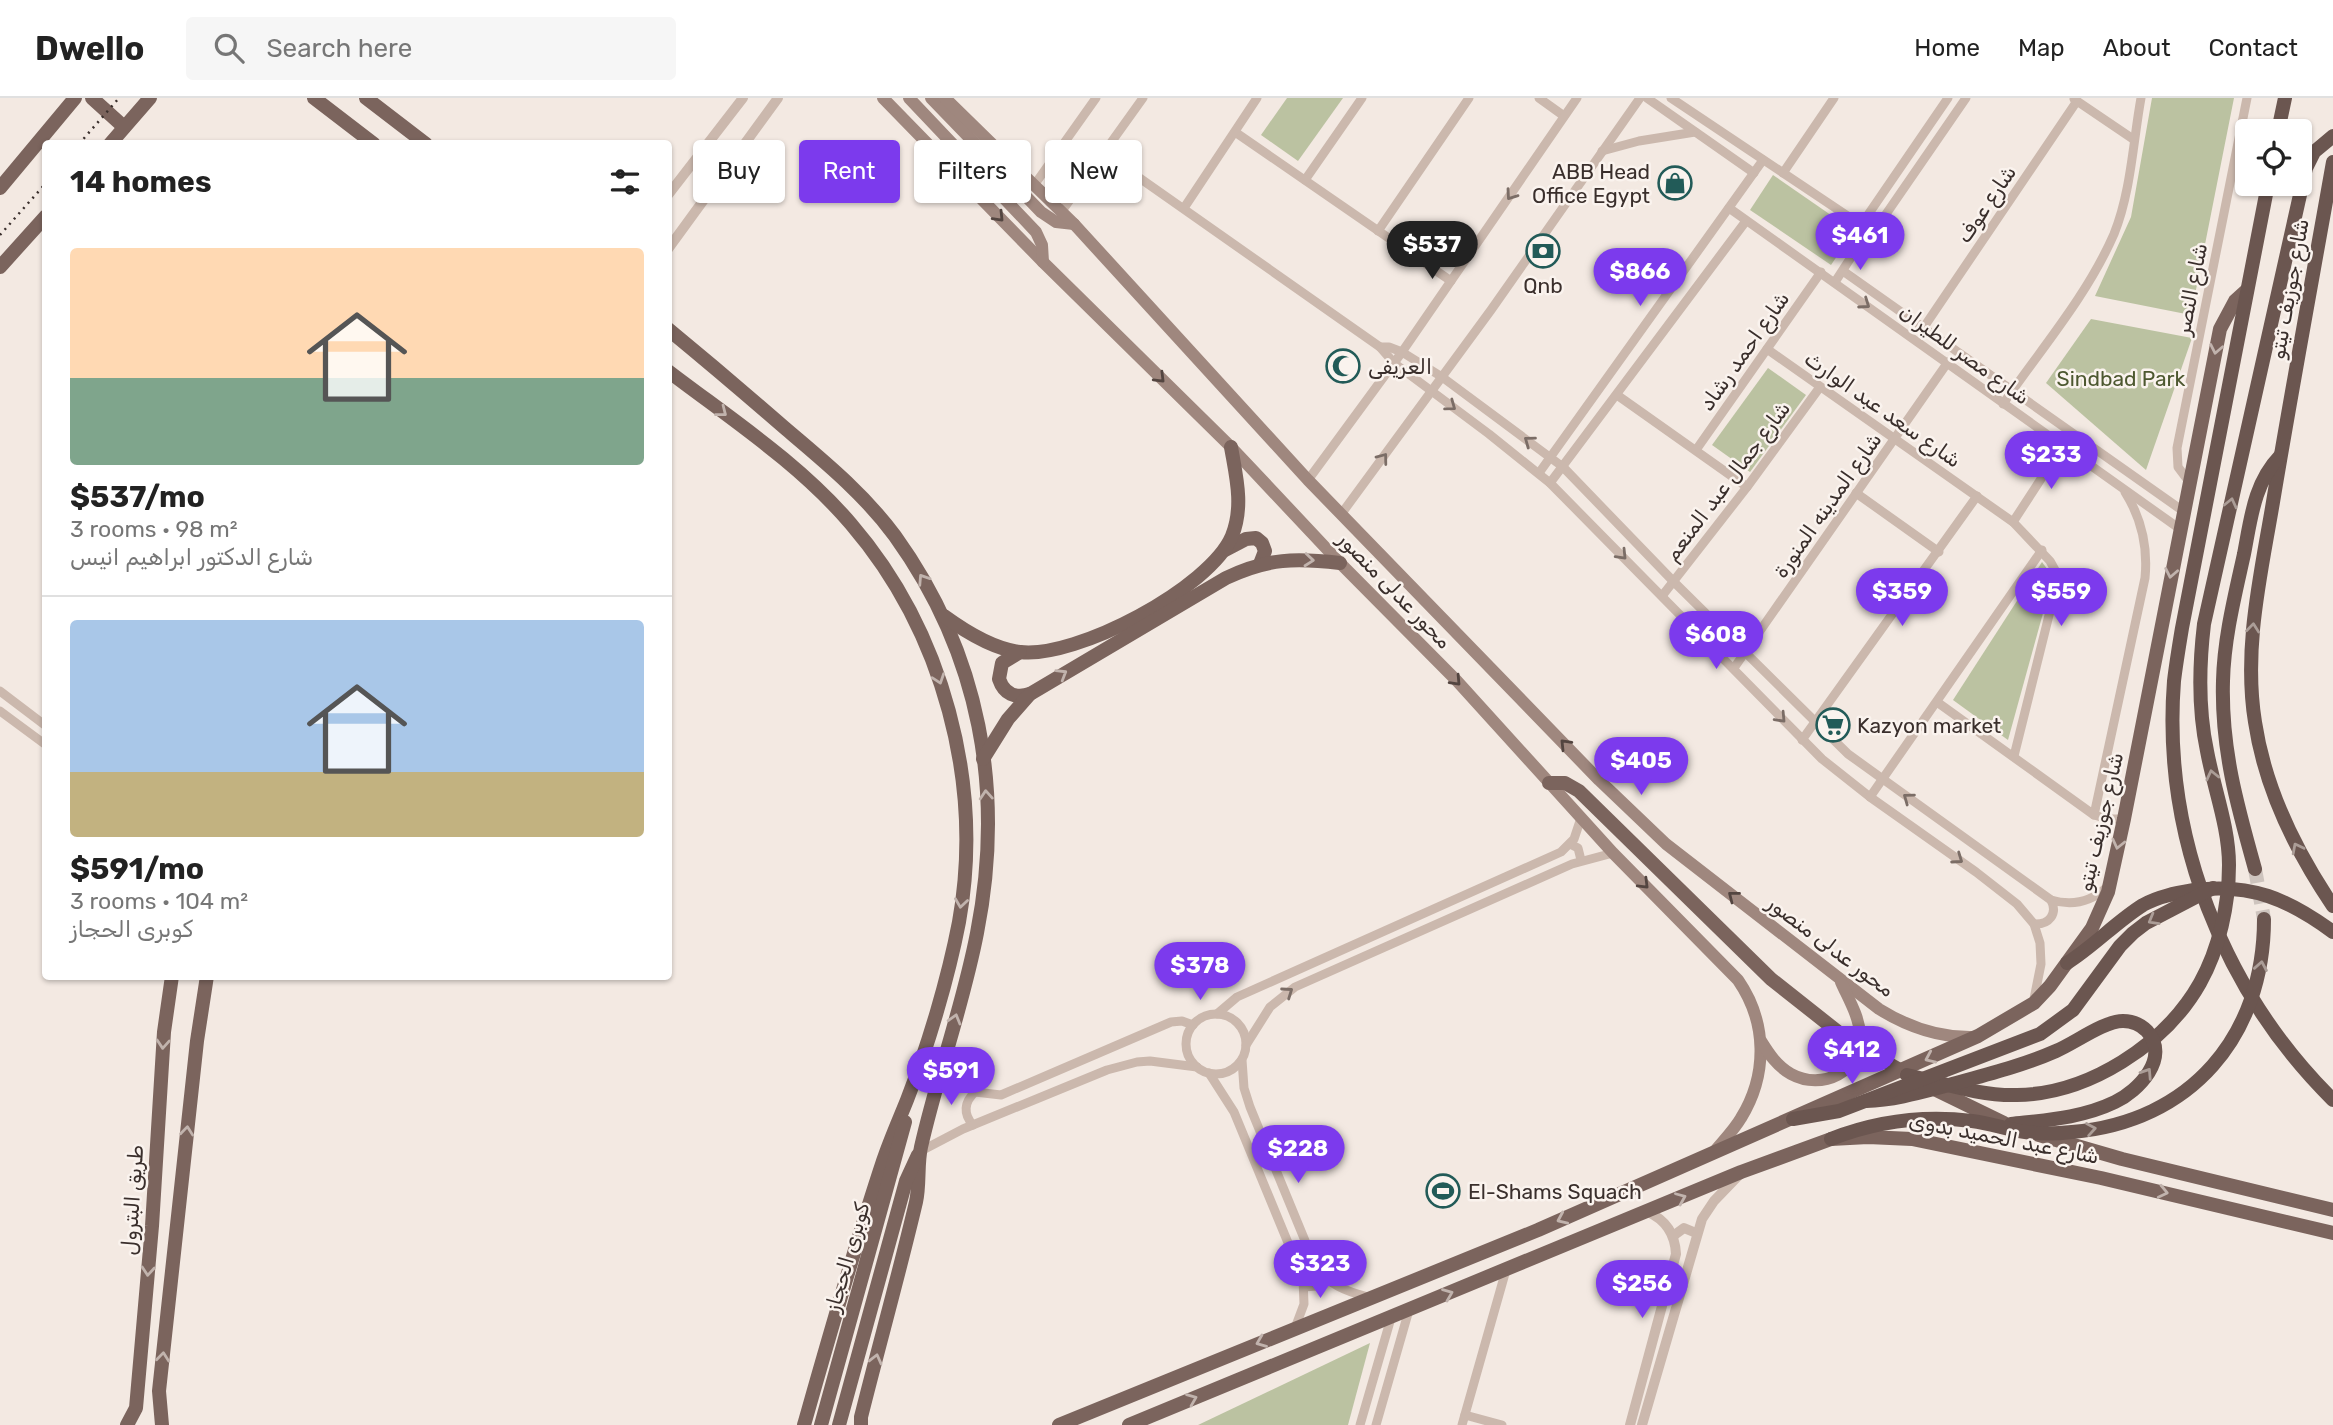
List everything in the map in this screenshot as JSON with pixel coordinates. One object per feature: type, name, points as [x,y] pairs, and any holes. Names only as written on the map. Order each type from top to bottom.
[{"type":"highway","points":[[2281,119],[2285,98]]},
{"type":"highway","points":[[1907,1075],[1970,1091],[2017,1095],[2074,1084],[2125,1059],[2154,1037],[2181,1010],[2207,968],[2219,935],[2226,901],[2229,863],[2203,727],[2200,665],[2204,624],[2306,168],[2314,152],[2333,136]]},
{"type":"highway","name":"شارع جوزيف تيتو","points":[[2333,162],[2281,455],[2254,621],[2251,662],[2254,713],[2266,770],[2286,826],[2304,861],[2333,906]]},
{"type":"highway","name":"شارع جوزيف تيتو","points":[[2266,196],[2182,628],[2174,681],[2176,785],[2198,884],[2216,931],[2238,976],[2300,1065],[2333,1100]]},
{"type":"highway","points":[[2255,869],[2230,779],[2223,712],[2223,678],[2232,611],[2257,491],[2267,471],[2281,455]]},
{"type":"highway","points":[[1793,1119],[1826,1114],[1866,1101],[2040,1034],[2073,1010],[2120,946],[2133,933],[2146,923],[2213,888]]},
{"type":"highway","points":[[2067,963],[2145,904],[2165,896],[2213,888],[2265,894],[2289,903],[2333,932]]},
{"type":"highway","points":[[1831,1139],[1869,1126],[1945,1118],[2031,1132],[2073,1132],[2112,1125],[2155,1109],[2191,1087],[2229,1047],[2250,1007],[2262,964],[2264,919]]},
{"type":"highway","points":[[1866,1101],[1902,1097],[2021,1064],[2056,1051],[2115,1022],[2135,1023],[2151,1036],[2155,1048],[2154,1061],[2145,1077],[2124,1098],[2078,1115],[1996,1125]]},
{"type":"main road","points":[[0,188],[75,98]]},
{"type":"main road","points":[[92,98],[124,127]]},
{"type":"main road","points":[[113,140],[150,98]]},
{"type":"main road","points":[[314,98],[368,140]]},
{"type":"main road","points":[[366,98],[421,140]]},
{"type":"main road","name":"محور عدلى منصور","points":[[883,98],[1043,262],[1231,447],[1340,563],[1457,681],[1581,818],[1738,981],[1755,1011],[1761,1041],[1759,1074],[1751,1101],[1739,1122],[1714,1152]]},
{"type":"main road","points":[[909,98],[1036,232],[1042,246],[1043,262]]},
{"type":"main road","points":[[931,98],[1047,217],[1056,222],[1074,223]]},
{"type":"main road","name":"محور عدلى منصور","points":[[945,98],[1074,223],[1308,480],[1642,821],[1696,868],[1879,1009],[1903,1022],[1945,1035],[1978,1036]]},
{"type":"main road","points":[[0,267],[42,220]]},
{"type":"main road","name":"شارع جوزيف تيتو","points":[[1714,1152],[1978,1036],[2034,1003],[2050,986],[2092,928],[2109,885],[2124,819],[2220,329],[2235,301],[2246,291]]},
{"type":"main road","points":[[672,332],[819,456],[859,494],[895,536],[944,616],[967,676],[977,720],[988,824],[982,906],[971,960],[919,1152],[916,1200],[860,1422]]},
{"type":"main road","points":[[672,374],[808,480],[852,525],[877,558],[906,602],[932,659],[943,689],[958,750],[962,781],[965,868],[959,922],[953,947],[932,1025],[881,1166],[804,1425]]},
{"type":"main road","points":[[944,616],[980,639],[1020,652],[1044,652],[1066,646],[1128,622],[1183,587],[1224,550],[1235,525],[1239,501],[1231,447]]},
{"type":"main road","points":[[1224,550],[1246,539],[1256,538],[1262,542],[1265,551],[1260,564]]},
{"type":"main road","points":[[1020,652],[1002,663],[999,679],[1007,693],[1023,697],[1226,578],[1260,564],[1291,559],[1340,563]]},
{"type":"main road","points":[[983,759],[1008,719],[1030,694]]},
{"type":"main road","points":[[1549,783],[1565,783],[1579,791],[1748,957],[1833,1029],[1907,1075],[1953,1100],[2018,1129],[2123,1159],[2333,1210]]},
{"type":"main road","points":[[1761,1041],[1776,1062],[1799,1078],[1825,1081],[1844,1071],[1854,1058],[1860,1034],[1839,978]]},
{"type":"main road","name":"طريق البترول","points":[[127,1425],[136,1408],[152,1226],[164,1032],[171,980]]},
{"type":"main road","points":[[159,1421],[163,1350],[197,1041],[206,980]]},
{"type":"main road","name":"كوبرى الحجاز","points":[[821,1425],[901,1142],[907,1099]]},
{"type":"main road","name":"شارع عبد الحميد بدوى","points":[[1129,1425],[1741,1172],[1831,1139],[1868,1137],[1926,1142],[2101,1178],[2333,1233]]},
{"type":"main road","name":"كوبرى الحجاز","points":[[839,1425],[906,1181],[919,1152]]},
{"type":"main road","points":[[1059,1425],[1538,1230],[1714,1152]]},
{"type":"main road","points":[[136,1408],[136,1425]]},
{"type":"street","points":[[672,190],[743,98]]},
{"type":"street","points":[[672,244],[778,98]]},
{"type":"street","points":[[1035,184],[1096,98]]},
{"type":"street","points":[[1113,140],[1143,98]]},
{"type":"street","points":[[1184,208],[1257,98]]},
{"type":"street","points":[[1305,180],[1362,98]]},
{"type":"street","points":[[1378,231],[1469,98]]},
{"type":"street","points":[[1539,98],[1564,116]]},
{"type":"street","points":[[1308,480],[1402,352],[1577,98]]},
{"type":"street","points":[[1342,513],[1432,392],[1640,98]]},
{"type":"street","points":[[1647,98],[1754,173]]},
{"type":"street","points":[[1671,98],[1873,233]]},
{"type":"street","points":[[1783,173],[1834,98]]},
{"type":"street","points":[[1858,245],[1861,225],[1948,98]]},
{"type":"street","points":[[1835,282],[1858,245],[1873,233],[1966,98]]},
{"type":"street","points":[[2003,404],[2071,309],[2115,233],[2126,191],[2141,98]]},
{"type":"street","name":"شارع النصر","points":[[2190,483],[2178,467],[2177,448],[2247,98]]},
{"type":"street","points":[[2075,100],[2133,139]]},
{"type":"street","name":"شارع عوف","points":[[1924,327],[2075,100]]},
{"type":"street","points":[[1235,132],[1451,281]]},
{"type":"street","points":[[1602,151],[1639,141],[1695,132]]},
{"type":"street","points":[[1539,473],[1763,160]]},
{"type":"street","points":[[1142,179],[1380,347],[1394,363],[1539,473],[1802,740],[1843,777],[2017,904],[2039,933],[2041,952],[2034,1003]]},
{"type":"street","points":[[1062,211],[1068,203]]},
{"type":"street","name":"شارع مصر للطيران","points":[[1729,208],[2180,529]]},
{"type":"street","points":[[1550,484],[1746,221]]},
{"type":"street","name":"شارع مصر للطيران","points":[[1843,271],[2183,511]]},
{"type":"street","name":"شارع احمد رشاد","points":[[1696,450],[1821,272]]},
{"type":"street","points":[[1380,347],[1402,352],[1442,377],[1563,467],[1815,723],[1863,766],[2051,900],[2067,904],[2083,902],[2109,885]]},
{"type":"street","name":"شارع سعد عبد الوارث","points":[[1766,349],[2013,522],[2042,550]]},
{"type":"street","name":"شارع المدينه المنورة","points":[[1734,668],[1948,362]]},
{"type":"street","name":"شارع جمال عبد المنعم","points":[[1662,596],[1820,387]]},
{"type":"street","points":[[1617,395],[1746,487]]},
{"type":"street","points":[[2013,522],[2063,445]]},
{"type":"street","points":[[2094,815],[2145,578],[2146,551],[2141,525],[2122,488]]},
{"type":"street","points":[[1856,493],[1939,552]]},
{"type":"street","points":[[1802,740],[1977,496]]},
{"type":"street","points":[[1870,797],[2042,550],[2056,570],[2057,583],[2014,756]]},
{"type":"street","points":[[0,691],[42,723]]},
{"type":"street","points":[[1937,702],[2094,815],[2108,819],[2124,819]]},
{"type":"street","points":[[0,711],[42,743]]},
{"type":"street","points":[[1217,1014],[1237,997],[1556,854],[1570,844],[1581,818]]},
{"type":"street","points":[[1570,844],[1580,852],[1581,860]]},
{"type":"street","points":[[1370,1298],[1325,1278],[1312,1259],[1244,1088],[1242,1060],[1246,1045],[1270,1007],[1295,987],[1581,860],[1614,853]]},
{"type":"street","points":[[2034,924],[2051,918],[2054,909],[2051,900]]},
{"type":"street","points":[[1197,1067],[1189,1056],[1186,1043],[1194,1025],[1204,1017],[1217,1014],[1230,1017],[1240,1026],[1246,1045]]},
{"type":"street","points":[[942,1062],[975,1093],[988,1096],[1007,1094],[1171,1022],[1182,1021],[1194,1025]]},
{"type":"street","points":[[919,1152],[973,1125],[1121,1066],[1150,1061],[1197,1067],[1209,1073],[1227,1072],[1242,1060]]},
{"type":"street","points":[[1209,1073],[1234,1112],[1300,1270],[1304,1287],[1302,1313],[1294,1329]]},
{"type":"street","points":[[973,1125],[966,1108],[967,1102],[975,1093]]},
{"type":"street","points":[[1642,1425],[1696,1233],[1707,1209],[1741,1172]]},
{"type":"street","points":[[1630,1425],[1675,1254],[1673,1236],[1663,1221],[1648,1212]]},
{"type":"street","points":[[1673,1236],[1684,1228],[1696,1233]]},
{"type":"street","points":[[1462,1425],[1506,1270]]},
{"type":"street","points":[[1304,1287],[1316,1286],[1325,1278]]},
{"type":"street","points":[[1376,1425],[1409,1310]]},
{"type":"street","points":[[1360,1425],[1391,1318]]},
{"type":"street","points":[[1465,1415],[1502,1425]]},
{"type":"green space","points":[[1287,98],[1343,98],[1298,161],[1261,135]]},
{"type":"green space","points":[[2152,98],[2234,98],[2191,315],[2095,296],[2131,217]]},
{"type":"green space","points":[[1773,175],[1854,231],[1831,265],[1750,210]]},
{"type":"green space","name":"Sindbad Park","points":[[2091,319],[2192,338],[2146,470],[2046,383]]},
{"type":"green space","points":[[1768,368],[1806,395],[1750,472],[1712,445]]},
{"type":"green space","points":[[2042,562],[2053,577],[2008,740],[1953,700]]},
{"type":"green space","points":[[1370,1343],[1348,1425],[1198,1425]]},
{"type":"tunnel","points":[[2255,869],[2264,919]]},
{"type":"railway","points":[[82,140],[119,98]]},
{"type":"railway","points":[[0,235],[42,188]]},
{"type":"place","name":"ABB Head Office Egypt","points":[[1675,183]]},
{"type":"place","name":"Qnb","points":[[1543,251]]},
{"type":"place","name":"العريفى","points":[[1343,366]]},
{"type":"place","name":"Kazyon market","points":[[1833,725]]},
{"type":"place","name":"El-Shams Squach","points":[[1443,1191]]}]
